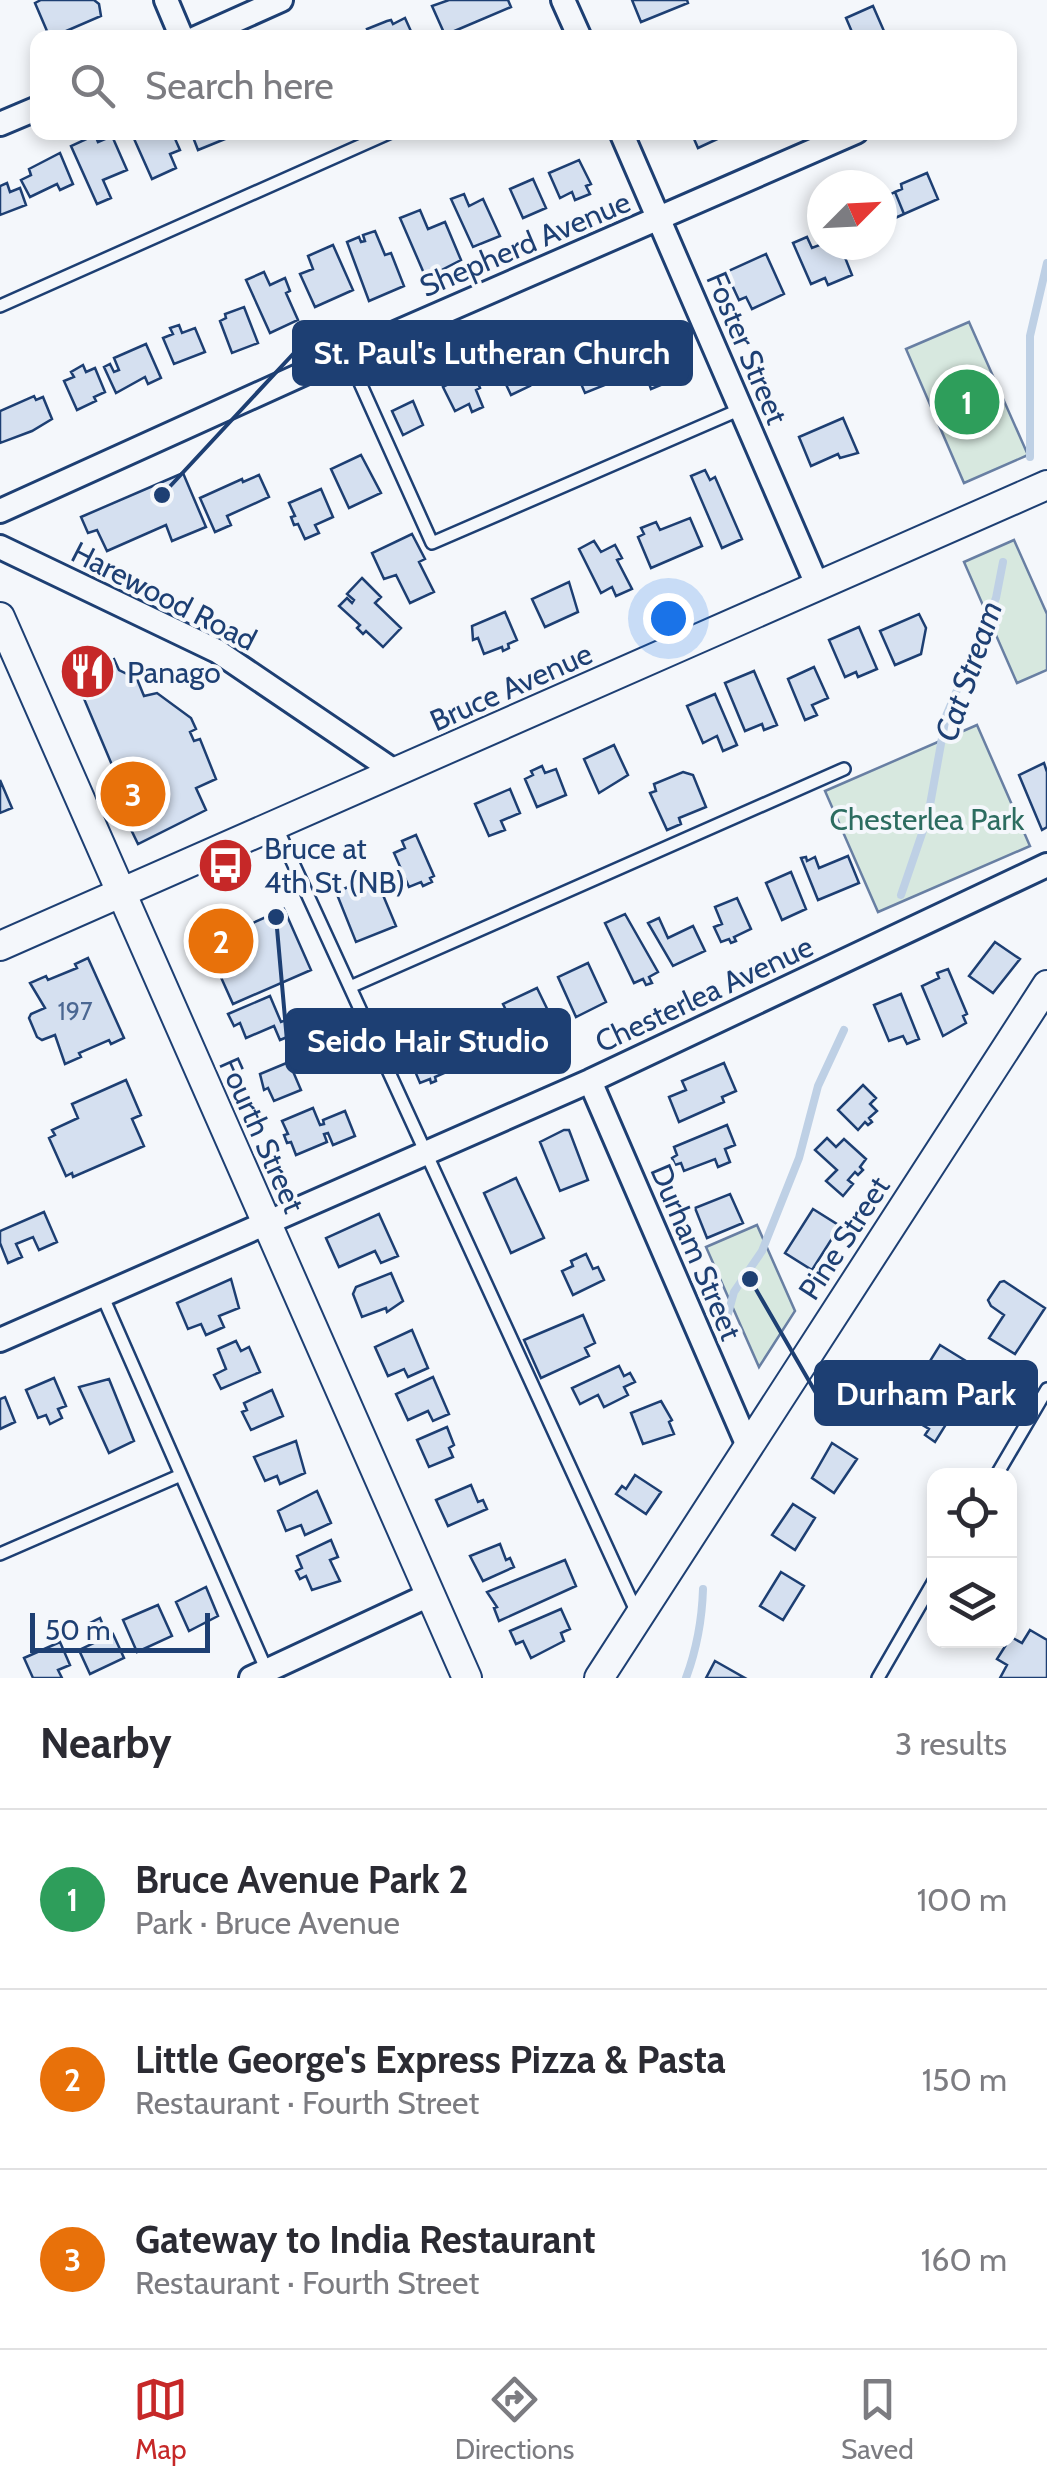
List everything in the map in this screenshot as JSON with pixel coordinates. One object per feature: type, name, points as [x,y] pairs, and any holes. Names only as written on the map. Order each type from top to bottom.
[{"type":"street","points":[[166,0],[179,30]]},
{"type":"street","points":[[214,30],[281,0]]},
{"type":"street","points":[[563,0],[576,30]]},
{"type":"street","points":[[0,124],[30,111]]},
{"type":"street","name":"Foster Street","points":[[624,140],[818,587]]},
{"type":"street","name":"Shepherd Avenue","points":[[0,511],[838,140]]},
{"type":"street","name":"Bruce Avenue","points":[[0,946],[1047,485]]},
{"type":"street","name":"Harewood Road","points":[[0,547],[218,651],[397,773]]},
{"type":"street","name":"Fourth Street","points":[[0,616],[467,1678]]},
{"type":"street","name":"Chesterlea Avenue","points":[[0,1340],[590,1081],[1047,865]]},
{"type":"street","name":"Pine Street","points":[[599,1678],[1047,985]]},
{"type":"street","name":"Durham Street","points":[[590,1081],[748,1446]]},
{"type":"street","points":[[263,1676],[429,1595]]},
{"type":"lane","points":[[0,306],[373,140]]},
{"type":"lane","points":[[348,354],[432,542],[741,409]]},
{"type":"lane","points":[[350,987],[844,768]]},
{"type":"lane","points":[[276,826],[639,1618]]},
{"type":"lane","points":[[102,1295],[263,1676]]},
{"type":"lane","points":[[1001,1468],[1047,1389]]},
{"type":"lane","points":[[0,1554],[181,1475]]},
{"type":"lane","points":[[878,1678],[927,1593]]},
{"type":"green space","points":[[969,322],[1028,455],[964,483],[906,349]]},
{"type":"green space","points":[[1014,540],[1047,614],[1047,670],[1017,683],[964,562]]},
{"type":"green space","name":"Chesterlea Park","points":[[977,725],[1030,846],[878,912],[825,791]]},
{"type":"green space","points":[[757,1225],[795,1311],[759,1367],[706,1247]]},
{"type":"building","points":[[94,0],[101,16],[69,30],[47,30],[35,3]]},
{"type":"building","points":[[449,0],[508,0],[511,7],[457,30],[443,30],[432,6]]},
{"type":"building","points":[[632,0],[687,0],[688,3],[641,22]]},
{"type":"building","points":[[873,6],[884,30],[851,30],[846,18]]},
{"type":"building","points":[[405,18],[410,30],[367,29],[391,20],[393,24]]},
{"type":"building","points":[[84,140],[114,140],[127,170],[103,180],[111,198],[97,204],[71,146]]},
{"type":"building","points":[[135,140],[176,140],[180,150],[170,154],[176,168],[152,179]]},
{"type":"building","points":[[194,140],[223,140],[198,150]]},
{"type":"building","points":[[694,140],[715,140],[698,148]]},
{"type":"building","points":[[60,153],[73,184],[60,190],[57,184],[30,197],[21,180],[31,175],[29,169]]},
{"type":"building","points":[[579,160],[591,184],[586,186],[590,194],[575,200],[572,192],[560,198],[549,173]]},
{"type":"building","points":[[927,173],[938,199],[904,214],[897,197],[901,184]]},
{"type":"building","points":[[533,179],[546,208],[523,218],[510,189]]},
{"type":"building","points":[[7,183],[10,192],[20,188],[26,205],[0,215],[0,186]]},
{"type":"building","points":[[464,194],[469,206],[483,199],[500,236],[473,247],[451,199]]},
{"type":"building","points":[[897,197],[904,214],[897,217]]},
{"type":"building","points":[[420,210],[428,229],[445,222],[461,260],[426,278],[400,218]]},
{"type":"building","points":[[375,231],[385,255],[391,253],[404,286],[369,301],[347,242],[359,237],[361,242],[365,241],[363,235]]},
{"type":"building","points":[[807,237],[807,260],[846,260],[852,275],[828,285],[825,278],[811,284],[793,243]]},
{"type":"building","points":[[333,245],[353,290],[315,307],[300,274],[313,269],[308,256]]},
{"type":"building","points":[[766,254],[784,294],[752,309],[746,297],[739,300],[726,272]]},
{"type":"building","points":[[264,272],[270,285],[285,278],[290,291],[286,293],[298,320],[270,333],[246,280]]},
{"type":"building","points":[[244,307],[258,343],[232,353],[220,321],[226,318],[225,314]]},
{"type":"building","points":[[575,323],[592,363],[602,359],[612,382],[585,393],[558,331]]},
{"type":"building","points":[[179,325],[182,333],[195,328],[205,352],[174,364],[163,338],[173,334],[170,328]]},
{"type":"building","points":[[146,344],[161,378],[148,384],[145,377],[116,393],[104,367],[110,364],[114,372],[119,370],[114,358]]},
{"type":"building","points":[[520,346],[522,350],[530,346],[541,370],[526,377],[530,386],[511,395],[502,376],[511,372],[504,358],[516,353],[514,349]]},
{"type":"building","points":[[652,351],[654,358],[665,353],[675,379],[651,389],[639,356]]},
{"type":"building","points":[[83,365],[86,372],[95,368],[105,392],[77,410],[64,381],[74,377],[71,372]]},
{"type":"building","points":[[469,374],[480,388],[476,390],[483,407],[472,412],[469,404],[455,411],[443,387]]},
{"type":"building","points":[[34,396],[36,400],[43,397],[52,419],[0,443],[0,411]]},
{"type":"building","points":[[413,401],[423,425],[403,435],[392,411]]},
{"type":"building","points":[[843,418],[858,453],[840,458],[838,454],[811,466],[799,437]]},
{"type":"building","points":[[361,455],[381,493],[349,508],[331,469]]},
{"type":"building","points":[[705,470],[710,480],[715,477],[742,539],[722,548],[691,476]]},
{"type":"building","points":[[183,473],[206,527],[172,541],[166,525],[107,551],[97,530],[88,533],[81,517]]},
{"type":"building","points":[[259,475],[269,497],[227,516],[231,525],[215,532],[200,498]]},
{"type":"building","points":[[321,489],[333,517],[315,525],[319,533],[305,539],[298,524],[294,525],[289,503]]},
{"type":"building","points":[[690,518],[702,546],[651,568],[638,537],[644,534],[641,528],[656,522],[660,530]]},
{"type":"building","points":[[412,534],[425,559],[419,562],[434,592],[410,603],[396,575],[384,579],[372,553]]},
{"type":"building","points":[[594,541],[601,552],[615,545],[622,558],[617,560],[632,589],[616,596],[612,587],[601,593],[579,549]]},
{"type":"building","points":[[362,578],[381,597],[375,603],[401,628],[383,647],[366,631],[363,634],[357,628],[360,625],[339,606],[347,598],[352,603],[354,600],[347,594]]},
{"type":"building","points":[[569,582],[578,612],[545,627],[532,599]]},
{"type":"building","points":[[505,612],[517,640],[503,651],[502,647],[484,654],[478,638],[473,640],[472,626]]},
{"type":"building","points":[[919,614],[926,628],[921,654],[895,665],[880,631]]},
{"type":"building","points":[[859,627],[877,669],[858,677],[856,672],[845,677],[829,640]]},
{"type":"building","points":[[114,659],[119,670],[137,679],[144,696],[157,693],[191,718],[196,729],[190,732],[194,741],[200,739],[216,779],[196,788],[206,810],[138,844],[125,817],[134,811],[117,774],[121,772],[118,763],[112,765],[74,675]]},
{"type":"building","points":[[814,667],[828,698],[812,705],[817,715],[805,720],[788,679]]},
{"type":"building","points":[[754,671],[777,725],[764,730],[762,724],[745,731],[725,683]]},
{"type":"building","points":[[715,694],[737,745],[723,751],[717,736],[703,743],[687,706]]},
{"type":"building","points":[[614,745],[628,775],[599,793],[584,759]]},
{"type":"building","points":[[1044,763],[1047,827],[1042,830],[1019,775]]},
{"type":"building","points":[[542,766],[545,773],[556,769],[566,795],[537,807],[525,779]]},
{"type":"building","points":[[683,772],[693,775],[706,807],[679,818],[681,824],[667,830],[650,793],[656,791],[654,784]]},
{"type":"building","points":[[0,780],[12,808],[0,813]]},
{"type":"building","points":[[510,789],[520,813],[501,821],[505,830],[489,836],[475,804]]},
{"type":"building","points":[[416,835],[434,876],[430,878],[432,882],[423,886],[421,882],[409,887],[394,853],[405,848],[402,841]]},
{"type":"building","points":[[848,856],[859,883],[818,900],[801,858],[806,857],[807,861],[815,857],[819,868]]},
{"type":"building","points":[[791,872],[806,909],[782,920],[766,883]]},
{"type":"building","points":[[375,876],[396,926],[356,942],[336,892]]},
{"type":"building","points":[[737,898],[751,929],[734,937],[736,941],[721,942],[714,927],[722,924],[715,907]]},
{"type":"building","points":[[284,909],[311,970],[233,1004],[206,944]]},
{"type":"building","points":[[625,914],[658,972],[649,977],[652,983],[646,985],[643,979],[634,983],[605,923]]},
{"type":"building","points":[[659,918],[668,938],[693,926],[705,951],[673,966],[648,923]]},
{"type":"building","points":[[995,942],[1020,959],[993,993],[969,976]]},
{"type":"building","points":[[88,958],[124,1038],[79,1053],[81,1057],[65,1064],[55,1035],[42,1040],[37,1037],[29,1018],[45,1008],[30,983],[77,968],[75,964]]},
{"type":"building","points":[[588,963],[606,1002],[576,1017],[558,977]]},
{"type":"building","points":[[948,969],[967,1014],[963,1016],[966,1023],[943,1036],[922,986]]},
{"type":"building","points":[[537,988],[555,1025],[519,1037],[503,1004]]},
{"type":"building","points":[[901,994],[919,1039],[907,1044],[903,1036],[889,1041],[874,1005]]},
{"type":"building","points":[[270,996],[281,1022],[286,1020],[292,1035],[280,1040],[274,1026],[246,1038],[240,1023],[234,1026],[228,1014]]},
{"type":"building","points":[[430,1041],[444,1073],[435,1077],[436,1081],[420,1083],[406,1050]]},
{"type":"building","points":[[289,1062],[301,1090],[274,1101],[268,1088],[264,1090],[260,1074]]},
{"type":"building","points":[[724,1063],[736,1091],[722,1097],[724,1102],[679,1122],[669,1097],[686,1090],[682,1081]]},
{"type":"building","points":[[126,1080],[141,1115],[132,1119],[144,1146],[73,1177],[72,1173],[66,1176],[49,1138],[55,1135],[52,1130],[78,1118],[72,1104]]},
{"type":"building","points":[[863,1085],[876,1098],[870,1104],[877,1111],[869,1118],[872,1122],[865,1122],[858,1130],[838,1110]]},
{"type":"building","points":[[313,1108],[320,1125],[345,1111],[355,1136],[333,1145],[328,1133],[324,1134],[327,1142],[296,1155],[291,1142],[287,1143],[282,1121]]},
{"type":"building","points":[[727,1125],[735,1145],[725,1149],[730,1162],[718,1167],[715,1159],[684,1171],[681,1163],[675,1165],[674,1147]]},
{"type":"building","points":[[569,1130],[588,1180],[560,1191],[540,1142]]},
{"type":"building","points":[[827,1138],[836,1147],[844,1139],[866,1159],[860,1167],[863,1170],[848,1180],[853,1184],[843,1196],[826,1181],[837,1170],[815,1150]]},
{"type":"building","points":[[516,1178],[544,1238],[511,1253],[484,1193]]},
{"type":"building","points":[[730,1194],[743,1223],[707,1238],[695,1208]]},
{"type":"building","points":[[813,1209],[840,1226],[812,1270],[785,1253]]},
{"type":"building","points":[[44,1212],[57,1242],[39,1250],[33,1237],[16,1244],[22,1257],[8,1263],[0,1231]]},
{"type":"building","points":[[379,1214],[398,1256],[381,1263],[375,1251],[339,1267],[326,1238]]},
{"type":"building","points":[[586,1254],[604,1280],[573,1295],[562,1271]]},
{"type":"building","points":[[391,1273],[403,1301],[387,1312],[386,1308],[362,1317],[353,1294],[356,1287]]},
{"type":"building","points":[[231,1279],[239,1308],[219,1316],[224,1327],[206,1335],[201,1324],[188,1329],[177,1303]]},
{"type":"building","points":[[1004,1281],[1045,1308],[1015,1354],[989,1338],[1004,1315],[988,1300]]},
{"type":"building","points":[[583,1315],[595,1343],[585,1348],[589,1356],[541,1378],[524,1340]]},
{"type":"building","points":[[412,1330],[428,1368],[408,1377],[404,1369],[388,1376],[375,1347]]},
{"type":"building","points":[[236,1341],[241,1351],[249,1347],[260,1372],[221,1389],[214,1375],[226,1369],[218,1349]]},
{"type":"building","points":[[940,1345],[987,1374],[972,1399],[925,1369]]},
{"type":"building","points":[[619,1366],[624,1376],[630,1373],[635,1382],[624,1387],[628,1395],[604,1407],[598,1395],[580,1404],[572,1388]]},
{"type":"building","points":[[433,1377],[449,1414],[433,1421],[428,1411],[408,1420],[396,1394]]},
{"type":"building","points":[[54,1378],[66,1406],[58,1409],[62,1418],[50,1424],[46,1415],[38,1418],[26,1390]]},
{"type":"building","points":[[109,1379],[134,1441],[109,1453],[79,1387]]},
{"type":"building","points":[[272,1390],[283,1416],[251,1430],[242,1412],[247,1410],[244,1403]]},
{"type":"building","points":[[933,1396],[955,1410],[935,1442],[925,1435],[929,1429],[911,1418],[917,1409],[923,1412]]},
{"type":"building","points":[[5,1397],[15,1422],[0,1429],[0,1399]]},
{"type":"building","points":[[661,1401],[672,1420],[669,1422],[674,1434],[643,1444],[631,1413]]},
{"type":"building","points":[[447,1427],[454,1445],[449,1448],[453,1457],[429,1467],[417,1440]]},
{"type":"building","points":[[296,1441],[305,1473],[280,1484],[277,1476],[265,1481],[254,1457]]},
{"type":"building","points":[[832,1443],[857,1459],[834,1493],[812,1478]]},
{"type":"building","points":[[635,1475],[661,1492],[646,1514],[616,1494],[622,1486],[626,1489]]},
{"type":"building","points":[[471,1485],[478,1502],[483,1500],[487,1509],[448,1526],[436,1500]]},
{"type":"building","points":[[317,1491],[331,1523],[305,1535],[301,1525],[286,1531],[278,1511]]},
{"type":"building","points":[[793,1504],[815,1518],[795,1550],[772,1535]]},
{"type":"building","points":[[331,1540],[338,1557],[330,1560],[340,1581],[312,1590],[306,1576],[300,1579],[296,1571],[302,1568],[297,1556]]},
{"type":"building","points":[[500,1544],[506,1560],[510,1558],[514,1567],[483,1581],[470,1556]]},
{"type":"building","points":[[565,1560],[576,1586],[499,1621],[494,1608],[497,1607],[487,1592]]},
{"type":"building","points":[[781,1572],[804,1586],[783,1620],[760,1606]]},
{"type":"building","points":[[206,1587],[218,1616],[189,1631],[176,1602]]},
{"type":"building","points":[[158,1605],[172,1636],[137,1652],[123,1620]]},
{"type":"building","points":[[561,1609],[570,1629],[561,1633],[564,1641],[531,1658],[523,1641],[516,1644],[510,1631]]},
{"type":"building","points":[[100,1618],[124,1658],[90,1674],[79,1650],[94,1643],[86,1625]]},
{"type":"building","points":[[1030,1630],[1047,1640],[1047,1678],[1000,1678],[1007,1665],[997,1659],[1004,1648],[1017,1648],[1017,1640],[1022,1643]]},
{"type":"building","points":[[60,1642],[70,1665],[58,1670],[62,1678],[33,1678],[24,1658]]},
{"type":"building","points":[[715,1661],[745,1678],[706,1678]]},
{"type":"waterway","name":"Cat Stream","points":[[1030,457],[1030,336],[1047,263]]},
{"type":"waterway","name":"Cat Stream","points":[[901,895],[928,816],[946,716],[996,598],[1003,562]]},
{"type":"waterway","name":"Cat Stream","points":[[728,1314],[734,1292],[762,1251],[799,1158],[818,1086],[844,1030]]},
{"type":"waterway","name":"Cat Stream","points":[[686,1678],[698,1634],[703,1589]]},
{"type":"place","name":"Bruce Avenue Park 2","points":[[967,402]]},
{"type":"place","name":"St. Paul's Lutheran Church","points":[[162,495]]},
{"type":"place","name":"Panago","points":[[88,672]]},
{"type":"place","name":"Gateway to India Restaurant","points":[[133,794]]},
{"type":"place","name":"Bruce at 4th St (NB)","points":[[225,865]]},
{"type":"place","name":"Seido Hair Studio","points":[[276,917]]},
{"type":"place","name":"Little George's Express Pizza & Pasta","points":[[221,941]]},
{"type":"place","name":"Durham Park","points":[[750,1279]]}]
